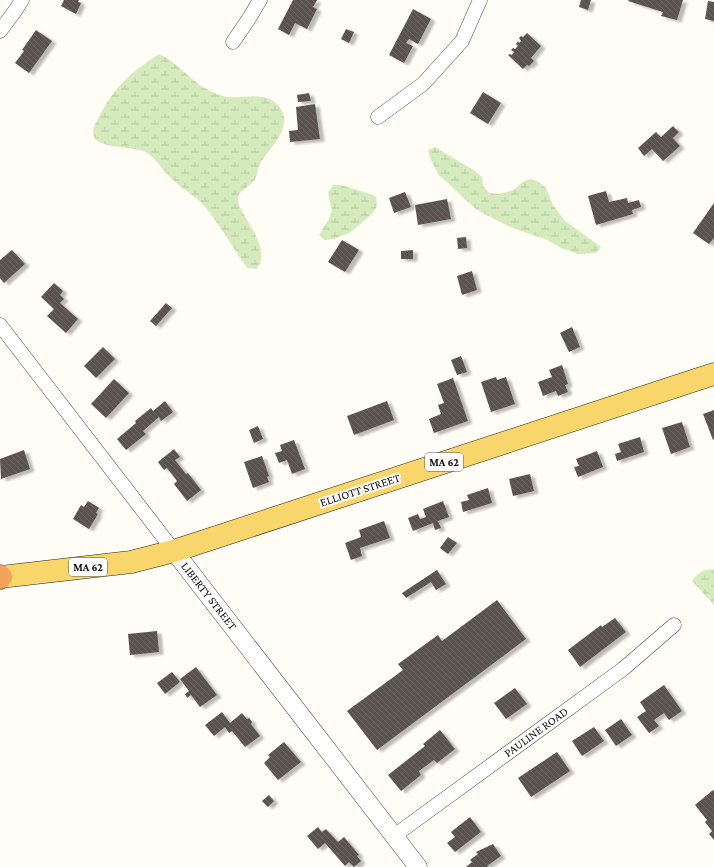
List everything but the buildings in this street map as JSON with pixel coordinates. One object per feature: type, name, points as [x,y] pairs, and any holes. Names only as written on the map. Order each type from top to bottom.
[{"type":"main road","name":"ELLIOTT STREET","points":[[0,577],[131,562],[174,551],[714,374]]},
{"type":"street","points":[[0,31],[22,0]]},
{"type":"street","points":[[233,42],[260,0]]},
{"type":"street","points":[[378,117],[423,84],[462,41],[480,0]]},
{"type":"street","name":"LIBERTY STREET","points":[[0,326],[418,867]]},
{"type":"street","name":"PAULINE ROAD","points":[[394,836],[622,669],[674,624]]},
{"type":"green space","points":[[159,54],[210,91],[227,97],[264,97],[276,103],[281,109],[284,116],[284,123],[279,137],[261,162],[255,179],[240,193],[238,199],[238,203],[260,246],[261,259],[257,269],[247,268],[222,229],[206,208],[171,178],[150,155],[140,150],[103,144],[97,141],[93,135],[93,129],[97,121],[117,88],[131,74]]},
{"type":"green space","points":[[435,147],[475,171],[482,177],[483,186],[489,193],[498,194],[507,192],[515,189],[522,182],[530,179],[539,182],[546,188],[553,205],[564,220],[601,247],[596,253],[578,254],[561,248],[545,239],[510,227],[477,210],[439,175],[430,158],[428,150]]},
{"type":"green space","points":[[333,185],[341,185],[376,196],[377,206],[372,214],[351,232],[334,239],[325,240],[319,235],[329,219],[332,210],[328,193]]},
{"type":"green space","points":[[714,569],[714,605],[692,581],[701,572]]}]
